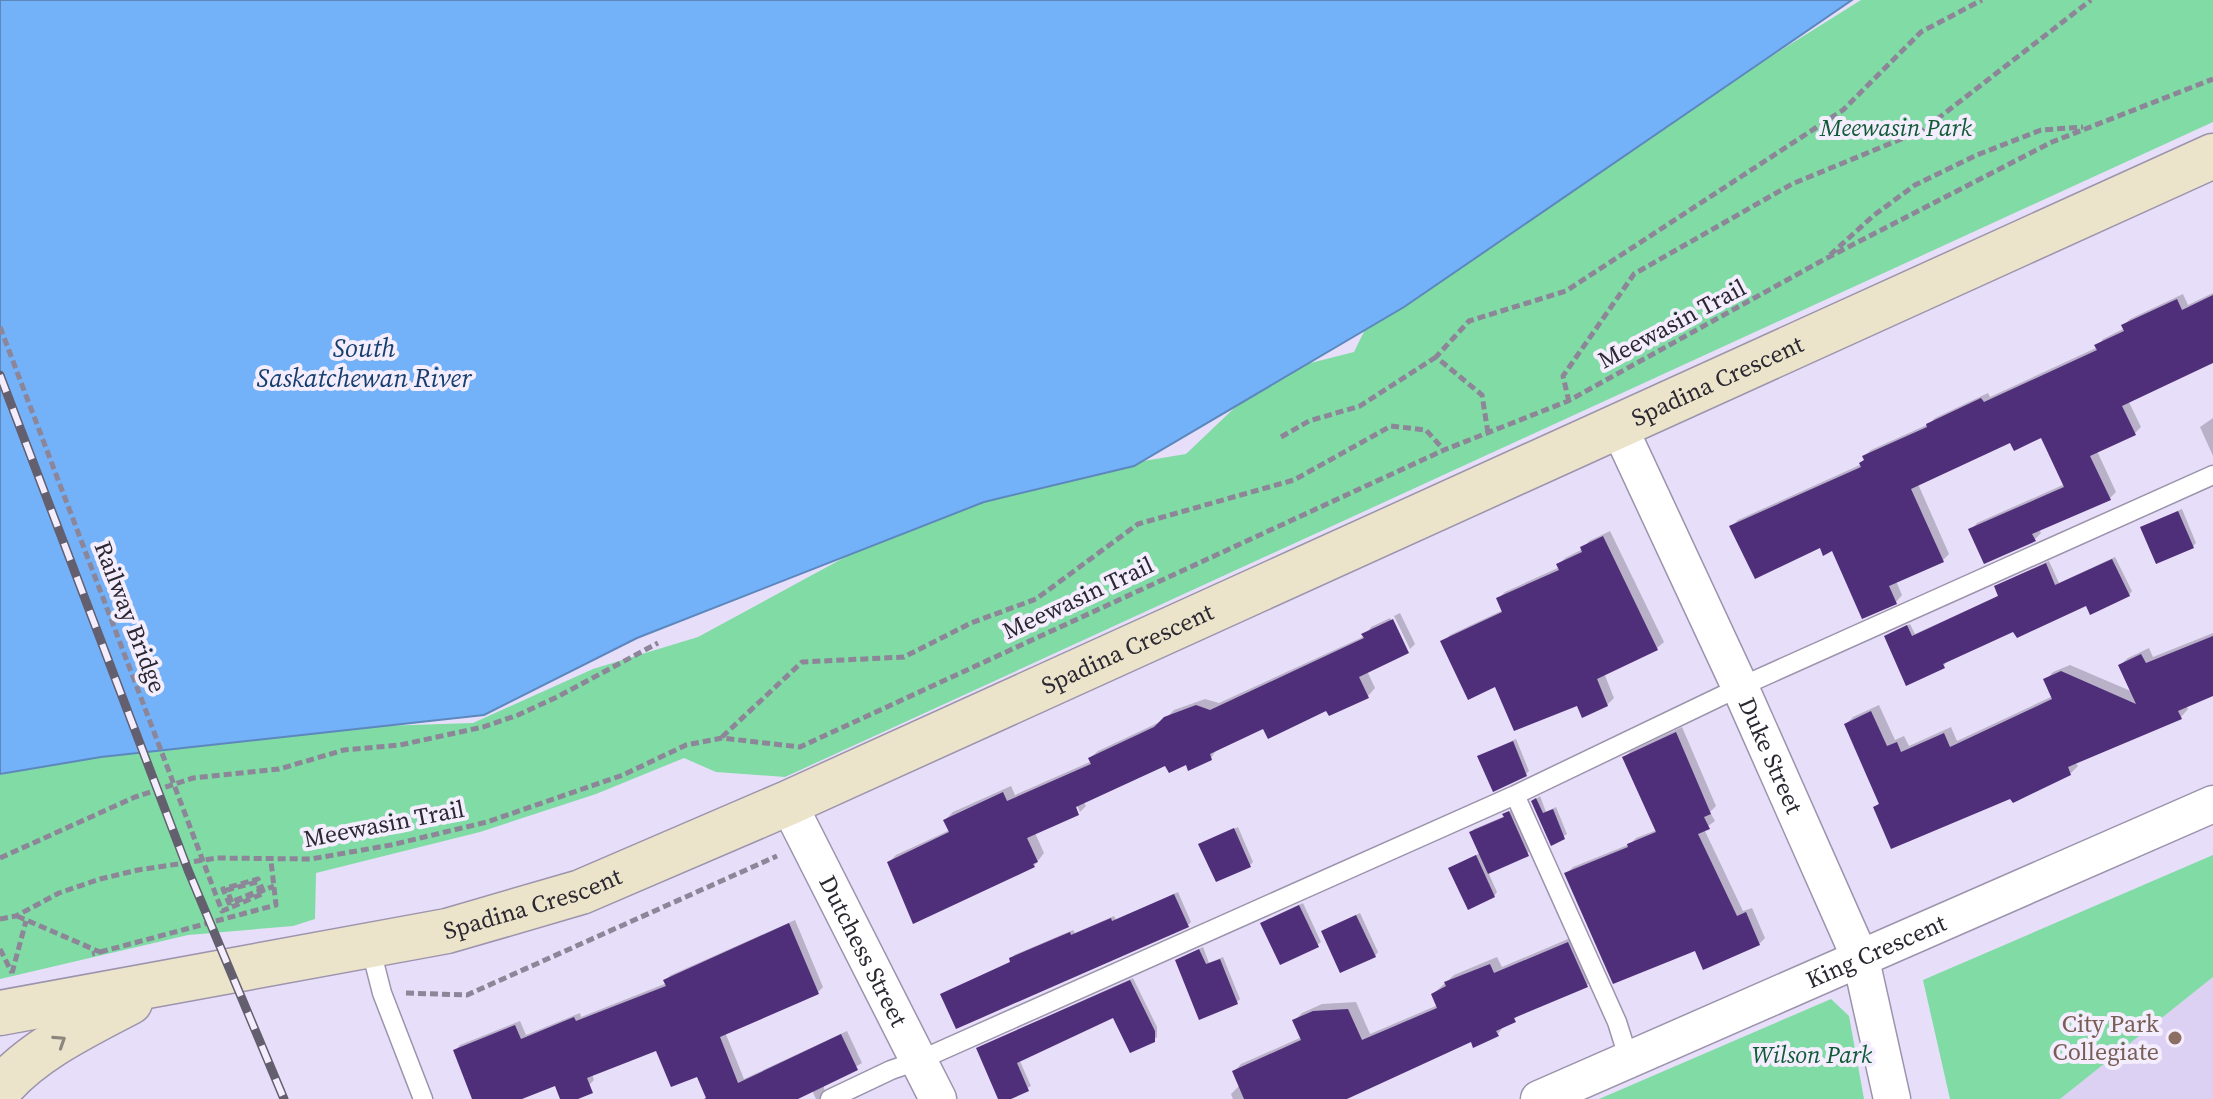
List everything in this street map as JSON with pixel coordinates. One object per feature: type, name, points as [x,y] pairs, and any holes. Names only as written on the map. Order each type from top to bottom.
[{"type":"street","name":"Spadina Crescent","points":[[9,988],[158,986],[447,931],[581,892],[788,803],[2213,156]]},
{"type":"street","name":"Duke Street","points":[[1618,425],[1740,687],[1861,960],[1892,1099]]},
{"type":"street","name":"Dutchess Street","points":[[788,803],[938,1099]]},
{"type":"street","name":"King Crescent","points":[[1539,1099],[2213,804]]},
{"type":"street","points":[[0,1089],[10,1077],[61,1039],[158,986]]},
{"type":"lane","points":[[830,1099],[1515,795],[1740,687],[2213,475]]},
{"type":"lane","points":[[1515,795],[1617,1022],[1629,1060]]},
{"type":"lane","points":[[370,946],[382,993],[423,1099]]},
{"type":"path","points":[[1281,437],[1309,421],[1360,406],[1436,357],[1469,321],[1566,291],[1843,110],[1921,32],[1982,0]]},
{"type":"path","points":[[1568,401],[1563,376],[1634,274],[1792,184],[1923,130],[2091,0]]},
{"type":"path","name":"Meewasin Trail","points":[[0,919],[16,916],[73,888],[138,870],[217,858],[311,859],[391,845],[487,822],[623,775],[686,745],[722,738],[800,747],[1444,450],[1568,401],[1825,259],[2052,142],[2213,79]]},
{"type":"path","name":"Meewasin Trail","points":[[1825,259],[1873,216],[1915,185],[1977,155],[2041,130],[2092,126]]},
{"type":"path","name":"Railway Bridge","points":[[0,327],[222,911],[264,893],[258,879],[223,889],[229,903],[239,898],[260,890],[257,882],[227,890],[232,903],[260,892],[274,886]]},
{"type":"path","points":[[1436,357],[1482,395],[1488,433]]},
{"type":"path","name":"Meewasin Trail","points":[[722,738],[802,662],[904,657],[971,623],[1036,599],[1138,524],[1294,480],[1391,426],[1426,430],[1444,450]]},
{"type":"path","points":[[0,858],[135,797],[193,778],[279,769],[344,750],[400,745],[483,727],[557,697],[658,643]]},
{"type":"path","points":[[100,952],[276,905],[270,860]]},
{"type":"path","points":[[9,988],[26,921]]},
{"type":"path","points":[[0,949],[9,988]]},
{"type":"shaded area","name":"City Park Collegiate","points":[[2213,977],[2213,1099],[2060,1099]]},
{"type":"green space","name":"Meewasin Park","points":[[1861,0],[2213,0],[2213,122],[785,777],[716,772],[684,758],[596,794],[480,832],[316,873],[315,919],[293,926],[188,935],[0,979],[0,775],[102,753],[320,728],[473,723],[593,669],[698,637],[849,555],[1046,477],[1186,454],[1271,373],[1354,352],[1383,293],[1623,149]]},
{"type":"green space","name":"Wilson Park","points":[[2213,855],[2213,977],[2060,1099],[1950,1099],[1923,980]]},
{"type":"green space","name":"Wilson Park","points":[[1831,999],[1849,1016],[1864,1099],[1599,1099]]},
{"type":"water","name":"South Saskatchewan River","points":[[0,0],[1852,0],[1404,307],[1134,466],[984,502],[637,638],[484,715],[101,757],[0,774]]},
{"type":"building","points":[[2213,295],[2213,363],[2122,406],[2136,435],[2090,456],[2111,500],[2032,534],[2036,541],[1984,564],[1968,529],[2064,487],[2041,438],[2014,451],[2010,443],[1911,489],[1944,562],[1889,586],[1897,604],[1862,619],[1832,551],[1823,556],[1820,548],[1755,579],[1729,526],[1861,467],[1862,456],[1927,427],[1926,424],[1981,398],[1984,402],[2097,350],[2094,345],[2124,331],[2121,325],[2177,299],[2182,310]]},
{"type":"building","points":[[2178,511],[2194,548],[2156,564],[2140,527]]},
{"type":"building","points":[[1603,536],[1658,650],[1597,679],[1608,706],[1582,718],[1577,706],[1514,731],[1495,687],[1468,700],[1440,641],[1502,612],[1496,598],[1559,570],[1556,564],[1582,552],[1580,547]]},
{"type":"building","points":[[2112,559],[2130,596],[2090,615],[2086,606],[2017,638],[2013,632],[1943,664],[1945,668],[1906,686],[1884,636],[1907,625],[1912,636],[1998,596],[1994,586],[2046,563],[2055,585]]},
{"type":"building","points":[[1393,619],[1409,653],[1359,677],[1369,698],[1329,716],[1326,711],[1268,739],[1263,729],[1210,754],[1212,760],[1188,771],[1186,765],[1169,773],[1165,766],[1076,807],[1079,815],[1027,838],[1038,862],[1033,864],[1035,867],[913,924],[887,862],[949,832],[943,820],[1003,792],[1007,801],[1091,764],[1088,758],[1154,727],[1164,717],[1196,705],[1210,710],[1364,638],[1361,634]]},
{"type":"building","points":[[2213,636],[2213,696],[2178,711],[2182,719],[2068,767],[2071,775],[2013,803],[2010,799],[1891,849],[1873,807],[1879,804],[1844,724],[1871,711],[1887,746],[1897,742],[1901,752],[1944,733],[1950,747],[2052,699],[2043,679],[2061,671],[2136,704],[2118,665],[2141,654],[2146,663]]},
{"type":"building","points":[[1676,732],[1711,814],[1704,817],[1710,829],[1698,834],[1737,916],[1746,912],[1760,945],[1703,970],[1695,951],[1613,984],[1564,873],[1656,832],[1622,757]]},
{"type":"building","points":[[1513,741],[1527,776],[1493,792],[1477,756]]},
{"type":"building","points":[[1536,798],[1543,813],[1553,809],[1565,839],[1551,846],[1531,801]]},
{"type":"building","points":[[1509,811],[1529,856],[1488,874],[1469,832],[1504,817],[1502,814]]},
{"type":"building","points":[[1234,828],[1251,867],[1216,882],[1198,844]]},
{"type":"building","points":[[1476,855],[1495,897],[1468,910],[1448,868]]},
{"type":"building","points":[[1174,894],[1189,927],[956,1029],[940,994],[1010,962],[1009,958],[1070,932],[1071,935],[1111,918],[1112,921]]},
{"type":"building","points":[[1299,905],[1319,947],[1280,965],[1260,923]]},
{"type":"building","points":[[1356,915],[1376,957],[1340,973],[1321,931]]},
{"type":"building","points":[[789,923],[819,994],[720,1037],[738,1083],[841,1034],[858,1070],[798,1099],[704,1099],[697,1077],[671,1087],[656,1051],[587,1078],[593,1093],[578,1099],[560,1099],[555,1086],[522,1099],[472,1099],[453,1050],[515,1025],[521,1039],[574,1017],[576,1021],[666,986],[663,980]]},
{"type":"building","points":[[1568,942],[1588,987],[1514,1018],[1516,1022],[1496,1031],[1499,1036],[1473,1048],[1471,1042],[1347,1099],[1244,1099],[1232,1071],[1301,1040],[1292,1020],[1313,1011],[1348,1009],[1362,1040],[1437,1008],[1431,994],[1446,986],[1444,982],[1490,964],[1494,973]]},
{"type":"building","points":[[1199,949],[1206,964],[1220,959],[1238,1004],[1199,1020],[1175,960]]},
{"type":"building","points":[[1130,980],[1155,1031],[1155,1042],[1130,1053],[1113,1018],[1017,1063],[1029,1091],[1011,1099],[998,1099],[976,1048]]},
{"type":"railway","points":[[0,375],[188,870],[284,1099]]},
{"type":"place","name":"City Park Collegiate","points":[[2175,1038]]}]
